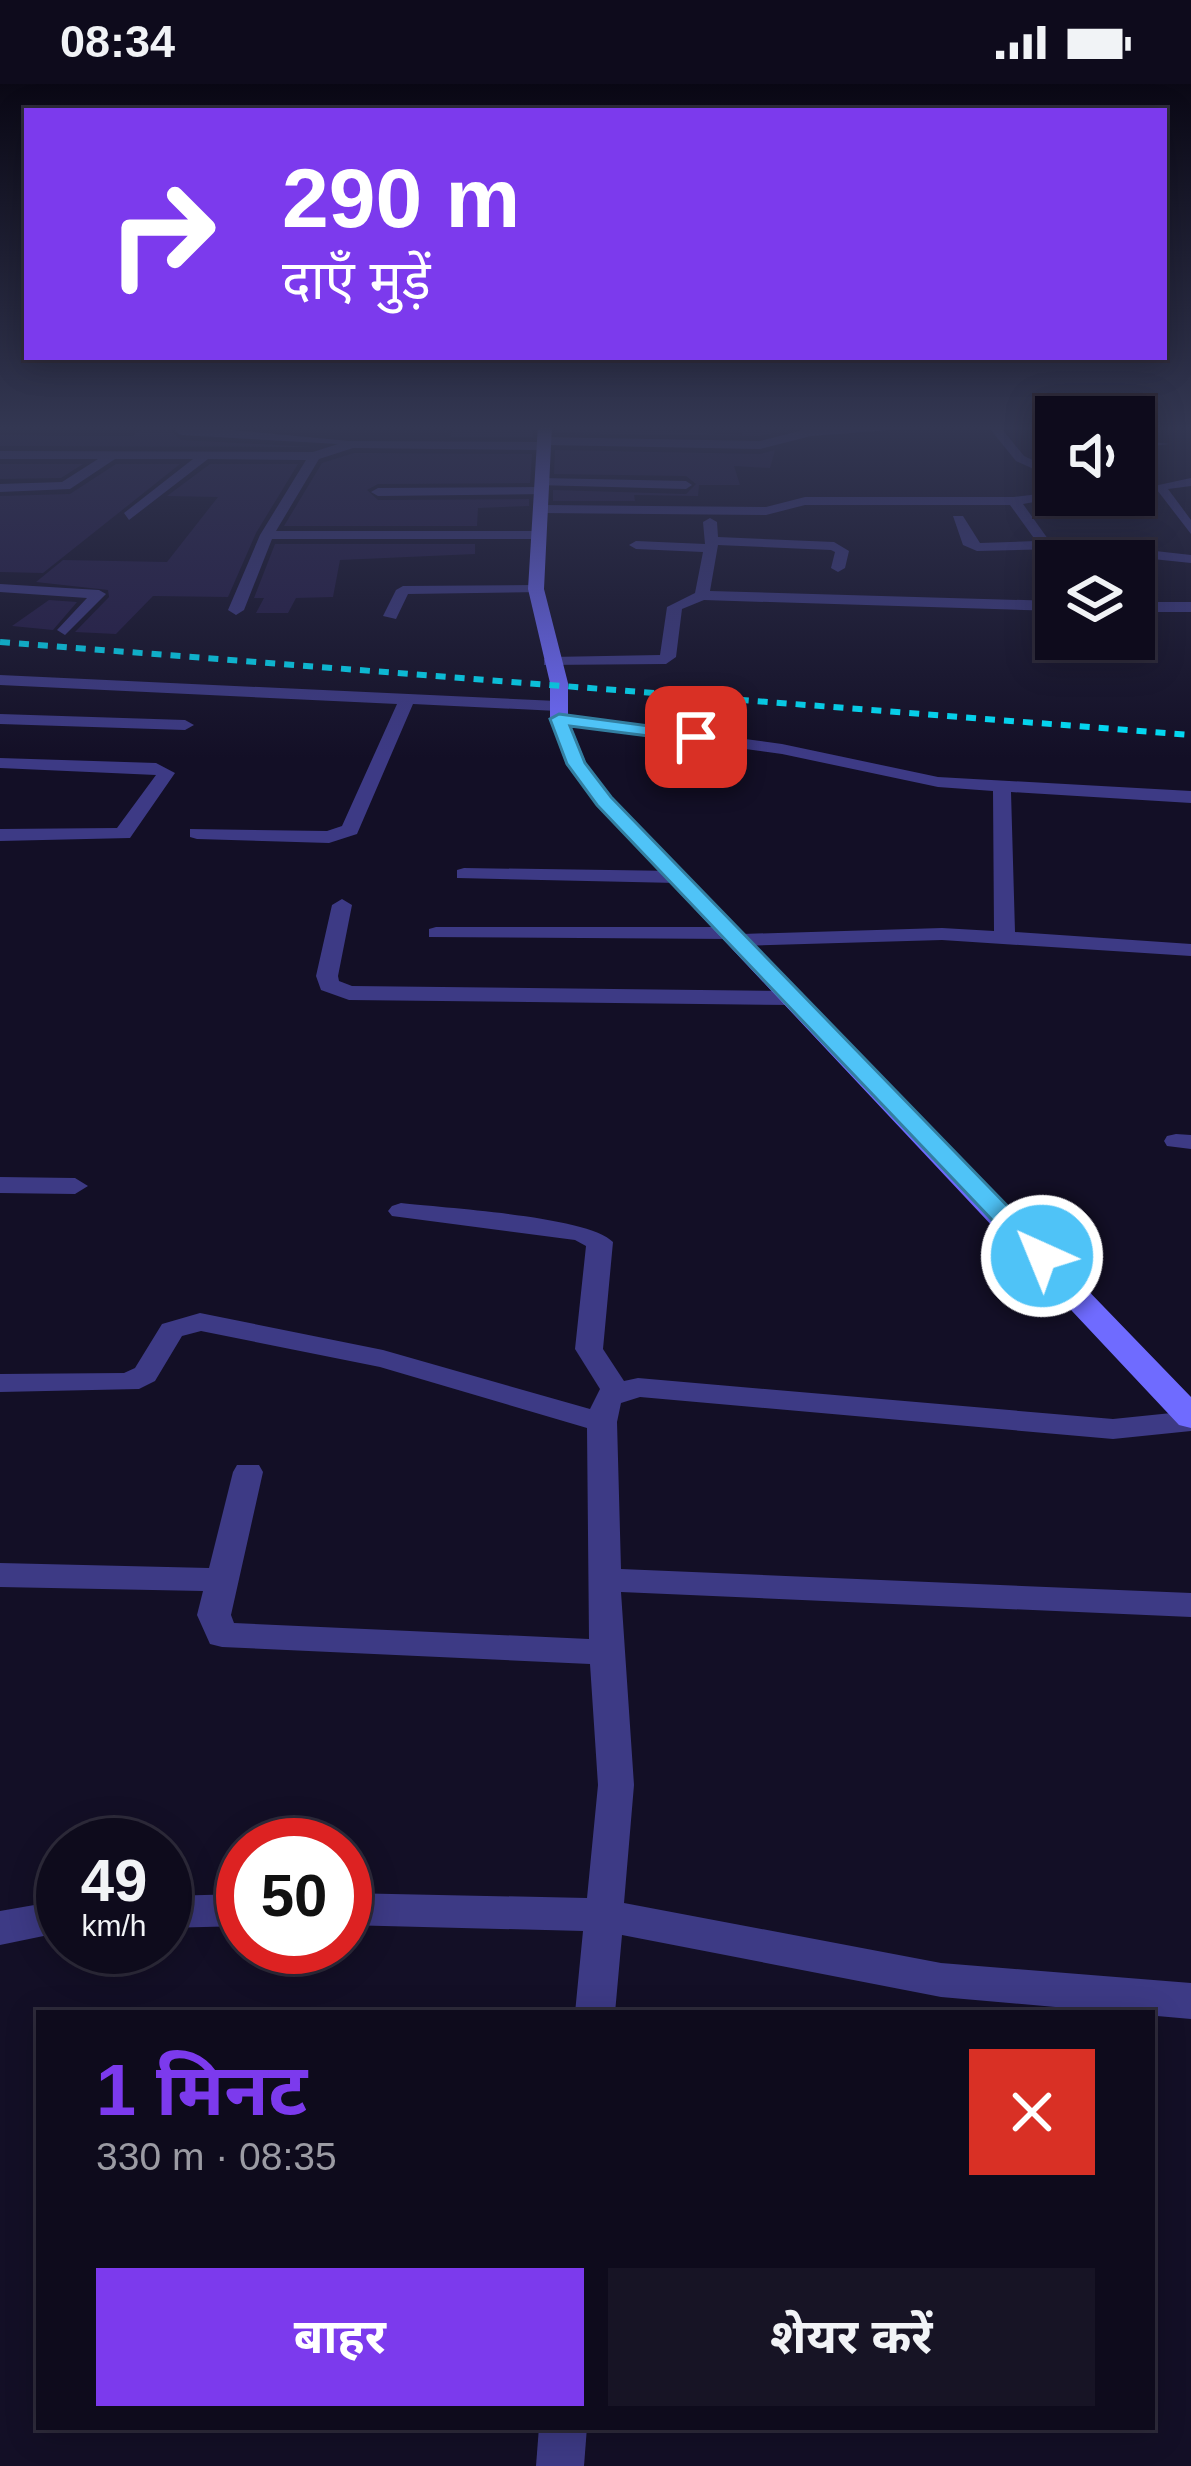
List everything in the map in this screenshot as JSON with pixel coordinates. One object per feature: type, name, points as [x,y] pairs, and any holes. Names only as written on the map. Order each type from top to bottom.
[{"type":"main road","points":[[539,536],[536,589],[550,662],[559,683],[558,713],[576,764],[604,801],[1191,1419]]},
{"type":"street","points":[[236,610],[267,536]]},
{"type":"street","points":[[702,595],[710,536]]},
{"type":"street","points":[[965,536],[977,547],[1035,546]]},
{"type":"street","points":[[636,545],[834,546],[842,551],[838,568]]},
{"type":"street","points":[[1155,555],[1191,559]]},
{"type":"street","points":[[0,588],[99,595],[65,629]]},
{"type":"street","points":[[392,616],[403,590],[536,589]]},
{"type":"street","points":[[550,662],[660,661],[668,657],[675,607],[702,595],[1035,605]]},
{"type":"street","points":[[1155,607],[1191,608]]},
{"type":"street","points":[[0,680],[408,697],[558,713],[762,746],[938,782],[1191,797]]},
{"type":"street","points":[[0,719],[27,680]]},
{"type":"street","points":[[197,833],[328,837],[350,830],[408,697]]},
{"type":"street","points":[[0,719],[184,725]]},
{"type":"street","points":[[0,763],[156,768],[166,773],[123,834],[0,835]]},
{"type":"street","points":[[1002,788],[1005,938]]},
{"type":"street","points":[[464,874],[677,877]]},
{"type":"street","points":[[342,905],[327,976],[329,985],[349,993],[795,998]]},
{"type":"street","points":[[436,933],[1005,938],[1191,950]]},
{"type":"street","points":[[0,1185],[75,1186]]},
{"type":"street","points":[[401,1211],[581,1233],[600,1242],[589,1349],[616,1391]]},
{"type":"street","points":[[0,1383],[129,1382],[145,1374],[172,1330],[200,1322],[383,1359],[602,1422]]},
{"type":"street","points":[[595,2010],[616,1785],[606,1652],[602,1422],[605,1403],[616,1391],[638,1387],[1066,1427],[1156,1428],[1191,1419]]},
{"type":"street","points":[[248,1472],[221,1580],[215,1629],[236,1639],[606,1652]]},
{"type":"street","points":[[0,1575],[221,1580]]},
{"type":"street","points":[[608,1580],[1191,1605]]},
{"type":"street","points":[[372,1910],[603,1915],[940,1980],[1191,2001]]},
{"type":"street","points":[[0,1928],[36,1921]]},
{"type":"street","points":[[560,2466],[563,2430]]},
{"type":"building","points":[[0,536],[89,536],[43,573],[0,572]]},
{"type":"building","points":[[187,536],[255,536],[228,597],[153,596],[116,634],[75,632],[109,597],[108,590],[36,582],[63,560],[167,562]]},
{"type":"building","points":[[275,544],[475,544],[475,554],[340,560],[333,597],[296,598],[288,613],[256,613],[264,598],[254,598]]},
{"type":"building","points":[[49,600],[77,602],[53,630],[12,626]]},
{"type":"railway","points":[[0,642],[1191,735]]},
{"type":"route","points":[[696,737],[559,719],[576,764],[604,801],[1042,1256]]}]
